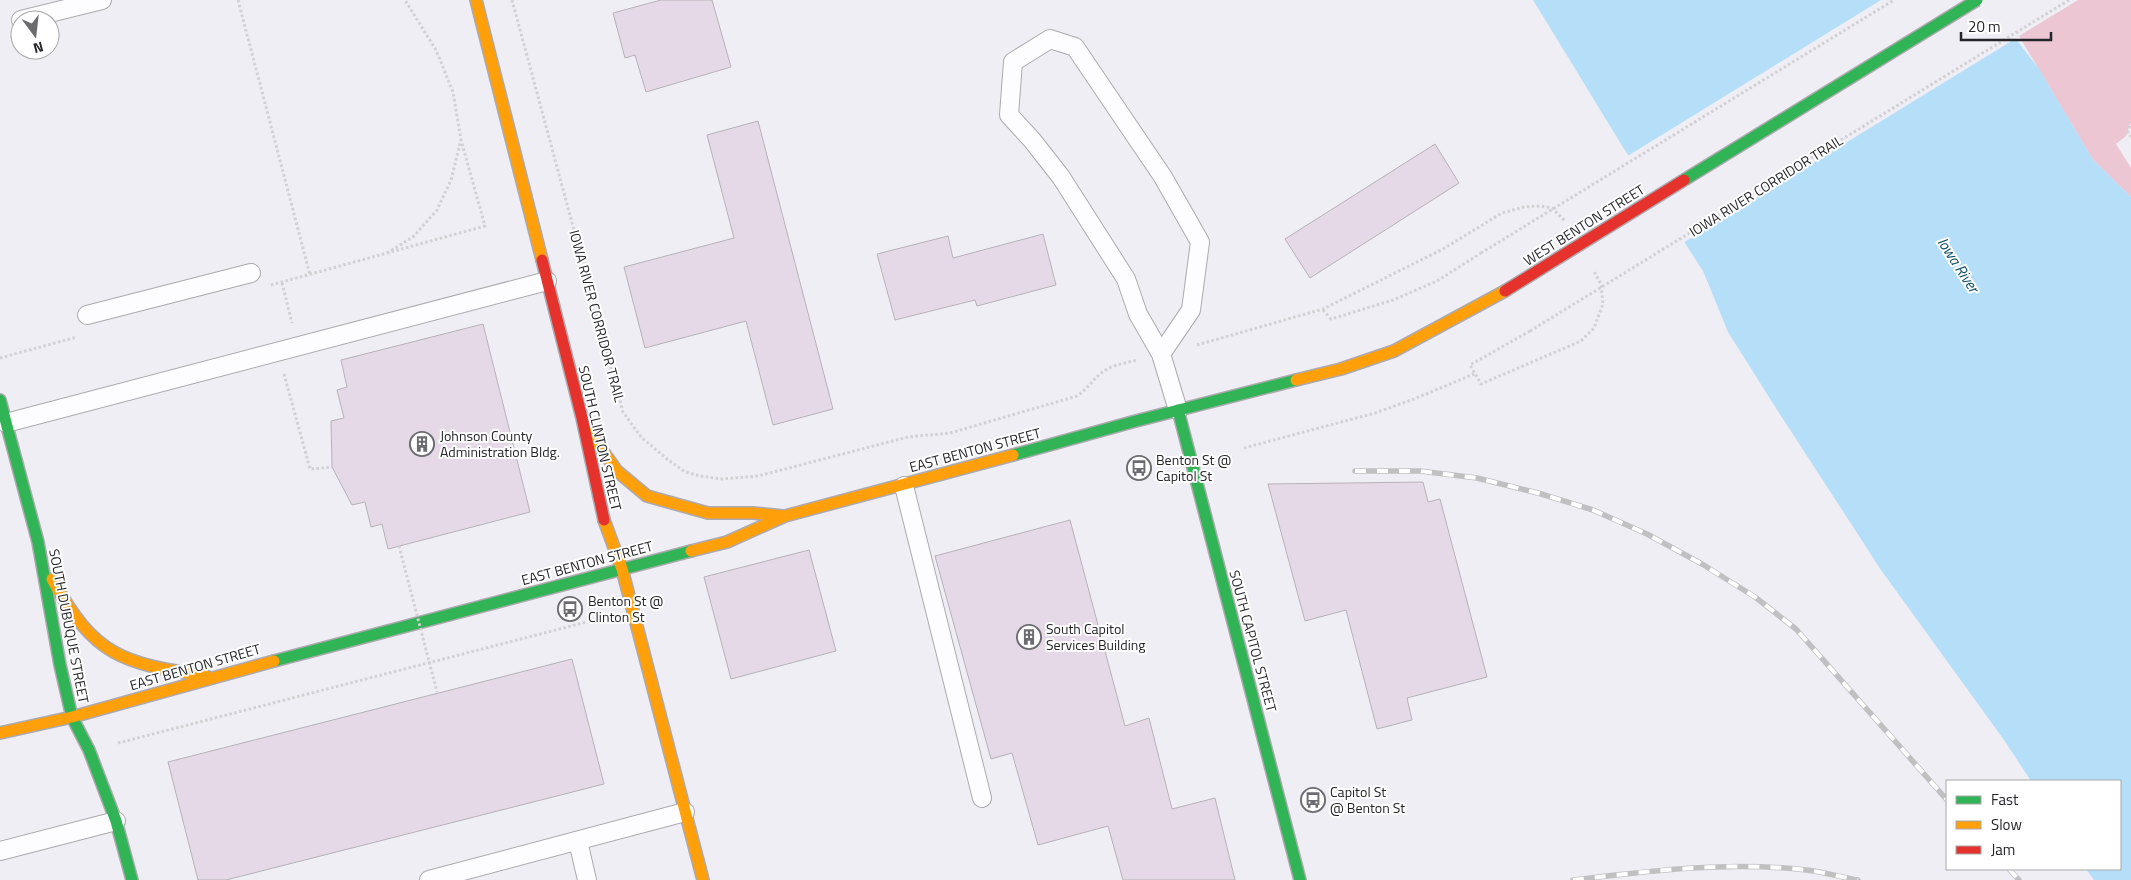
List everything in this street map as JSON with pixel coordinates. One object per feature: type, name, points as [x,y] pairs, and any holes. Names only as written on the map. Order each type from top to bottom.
[{"type":"street","name":"SOUTH CLINTON STREET","points":[[476,0],[582,418],[605,527],[622,569],[703,880]]},
{"type":"street","name":"WEST BENTON STREET","points":[[1178,410],[1341,369],[1394,351],[1505,291],[1977,0]]},
{"type":"street","name":"SOUTH DUBUQUE STREET","points":[[0,400],[38,542],[60,665],[72,717],[89,750],[116,821],[132,880]]},
{"type":"street","name":"EAST BENTON STREET","points":[[0,733],[72,717],[215,677],[727,542],[785,516],[904,486],[1178,410]]},
{"type":"street","name":"SOUTH CAPITOL STREET","points":[[1178,410],[1300,880]]},
{"type":"street","points":[[582,418],[595,442],[617,471],[647,496],[708,514],[753,513],[785,516]]},
{"type":"street","points":[[38,542],[65,605],[89,636],[114,654],[152,668],[215,677]]},
{"type":"lane","points":[[60,11],[102,0]]},
{"type":"lane","points":[[1161,354],[1191,310],[1200,242],[1163,177],[1075,47],[1050,39],[1013,62],[1009,114],[1061,177],[1126,278],[1138,314],[1161,354],[1178,410]]},
{"type":"lane","points":[[88,314],[251,273]]},
{"type":"lane","points":[[6,423],[547,281]]},
{"type":"lane","points":[[904,486],[982,798]]},
{"type":"lane","points":[[429,880],[685,812]]},
{"type":"lane","points":[[0,851],[116,821]]},
{"type":"lane","points":[[578,841],[587,880]]},
{"type":"path","points":[[238,0],[310,275]]},
{"type":"path","points":[[405,0],[436,50],[453,92],[461,140],[486,226]]},
{"type":"path","name":"IOWA RIVER CORRIDOR TRAIL","points":[[512,0],[623,412],[641,436],[667,460],[685,472],[722,479],[758,476],[908,437],[950,433],[1077,396],[1087,389],[1101,373],[1113,366],[1161,354]]},
{"type":"path","points":[[1323,309],[1331,318],[1393,300],[1437,281],[1894,0]]},
{"type":"path","name":"IOWA RIVER CORRIDOR TRAIL","points":[[1244,448],[1375,413],[1414,400],[1474,374],[1470,365],[1530,331],[2069,0]]},
{"type":"path","points":[[2131,121],[2128,132],[2131,137]]},
{"type":"path","points":[[382,256],[413,237],[437,210],[452,180],[461,140]]},
{"type":"path","points":[[282,283],[305,368],[284,374],[310,469],[332,467]]},
{"type":"path","points":[[399,546],[437,692]]},
{"type":"path","points":[[89,750],[633,610]]},
{"type":"shaded area","points":[[2078,0],[2131,0],[2131,121],[2126,136],[2116,144],[2131,168],[2131,197],[2093,160],[2019,36]]},
{"type":"water","name":"Iowa River","points":[[1533,0],[1986,0],[2039,69],[2093,160],[2131,197],[2131,880],[2094,880],[2087,870],[2121,870],[2121,780],[2030,780],[2004,740],[1881,570],[1772,402],[1728,332],[1703,271],[1621,144]]},
{"type":"pier","points":[[1881,0],[1990,0],[2018,37],[1683,243],[1626,157]]},
{"type":"building","points":[[661,0],[712,0],[731,67],[646,92],[635,55],[625,58],[613,13]]},
{"type":"building","points":[[758,121],[833,409],[773,425],[746,321],[645,348],[624,267],[734,238],[707,135]]},
{"type":"building","points":[[1435,144],[1459,183],[1310,278],[1285,239]]},
{"type":"building","points":[[1043,234],[1056,285],[977,306],[975,300],[895,320],[877,254],[948,236],[953,258]]},
{"type":"building","name":"Johnson County Administration Bldg.","points":[[483,324],[530,512],[388,549],[382,524],[371,527],[365,502],[352,505],[332,467],[331,421],[344,418],[337,390],[347,387],[341,360]]},
{"type":"building","points":[[1423,482],[1428,502],[1440,499],[1487,677],[1407,698],[1412,720],[1377,729],[1346,610],[1305,621],[1268,484]]},
{"type":"building","name":"South Capitol Services Building","points":[[1070,520],[1125,726],[1149,718],[1172,809],[1215,798],[1235,880],[1123,880],[1108,826],[1038,845],[1012,753],[991,759],[935,556]]},
{"type":"building","points":[[809,550],[836,651],[731,679],[704,577]]},
{"type":"building","points":[[572,659],[604,784],[226,880],[198,880],[168,762]]},
{"type":"railway","points":[[1355,471],[1420,471],[1477,478],[1538,493],[1593,510],[1647,534],[1702,564],[1755,597],[1796,629],[1946,799]]},
{"type":"railway","points":[[1573,880],[1689,868],[1747,866],[1806,870],[1858,880]]},
{"type":"railway","points":[[2010,870],[2019,880]]},
{"type":"traffic: fast","points":[[1684,180],[1977,0]]},
{"type":"traffic: fast","points":[[1013,455],[1296,380]]},
{"type":"traffic: fast","points":[[0,400],[38,542],[60,665],[72,717],[89,750],[116,821],[132,880]]},
{"type":"traffic: fast","points":[[1178,410],[1300,880]]},
{"type":"traffic: fast","points":[[274,661],[691,551]]},
{"type":"traffic: slow","points":[[476,0],[542,260]]},
{"type":"traffic: slow","points":[[1296,380],[1341,369],[1394,351],[1505,291]]},
{"type":"traffic: slow","points":[[590,433],[617,471],[647,496],[708,513],[753,513],[783,516]]},
{"type":"traffic: slow","points":[[691,551],[727,542],[785,516],[1013,455]]},
{"type":"traffic: slow","points":[[604,520],[622,569],[703,880]]},
{"type":"traffic: slow","points":[[52,579],[82,625],[97,641],[114,652],[153,666],[206,676]]},
{"type":"traffic: slow","points":[[0,733],[72,717],[274,661]]},
{"type":"traffic: jam","points":[[1505,291],[1684,180]]},
{"type":"traffic: jam","points":[[542,260],[582,418],[604,520]]},
{"type":"place","name":"Johnson County Administration Bldg.","points":[[422,444]]},
{"type":"place","name":"Benton St @ Capitol St","points":[[1139,468]]},
{"type":"place","name":"Benton St @ Clinton St","points":[[570,609]]},
{"type":"place","name":"South Capitol Services Building","points":[[1029,637]]},
{"type":"place","name":"Capitol St @ Benton St","points":[[1313,800]]}]
